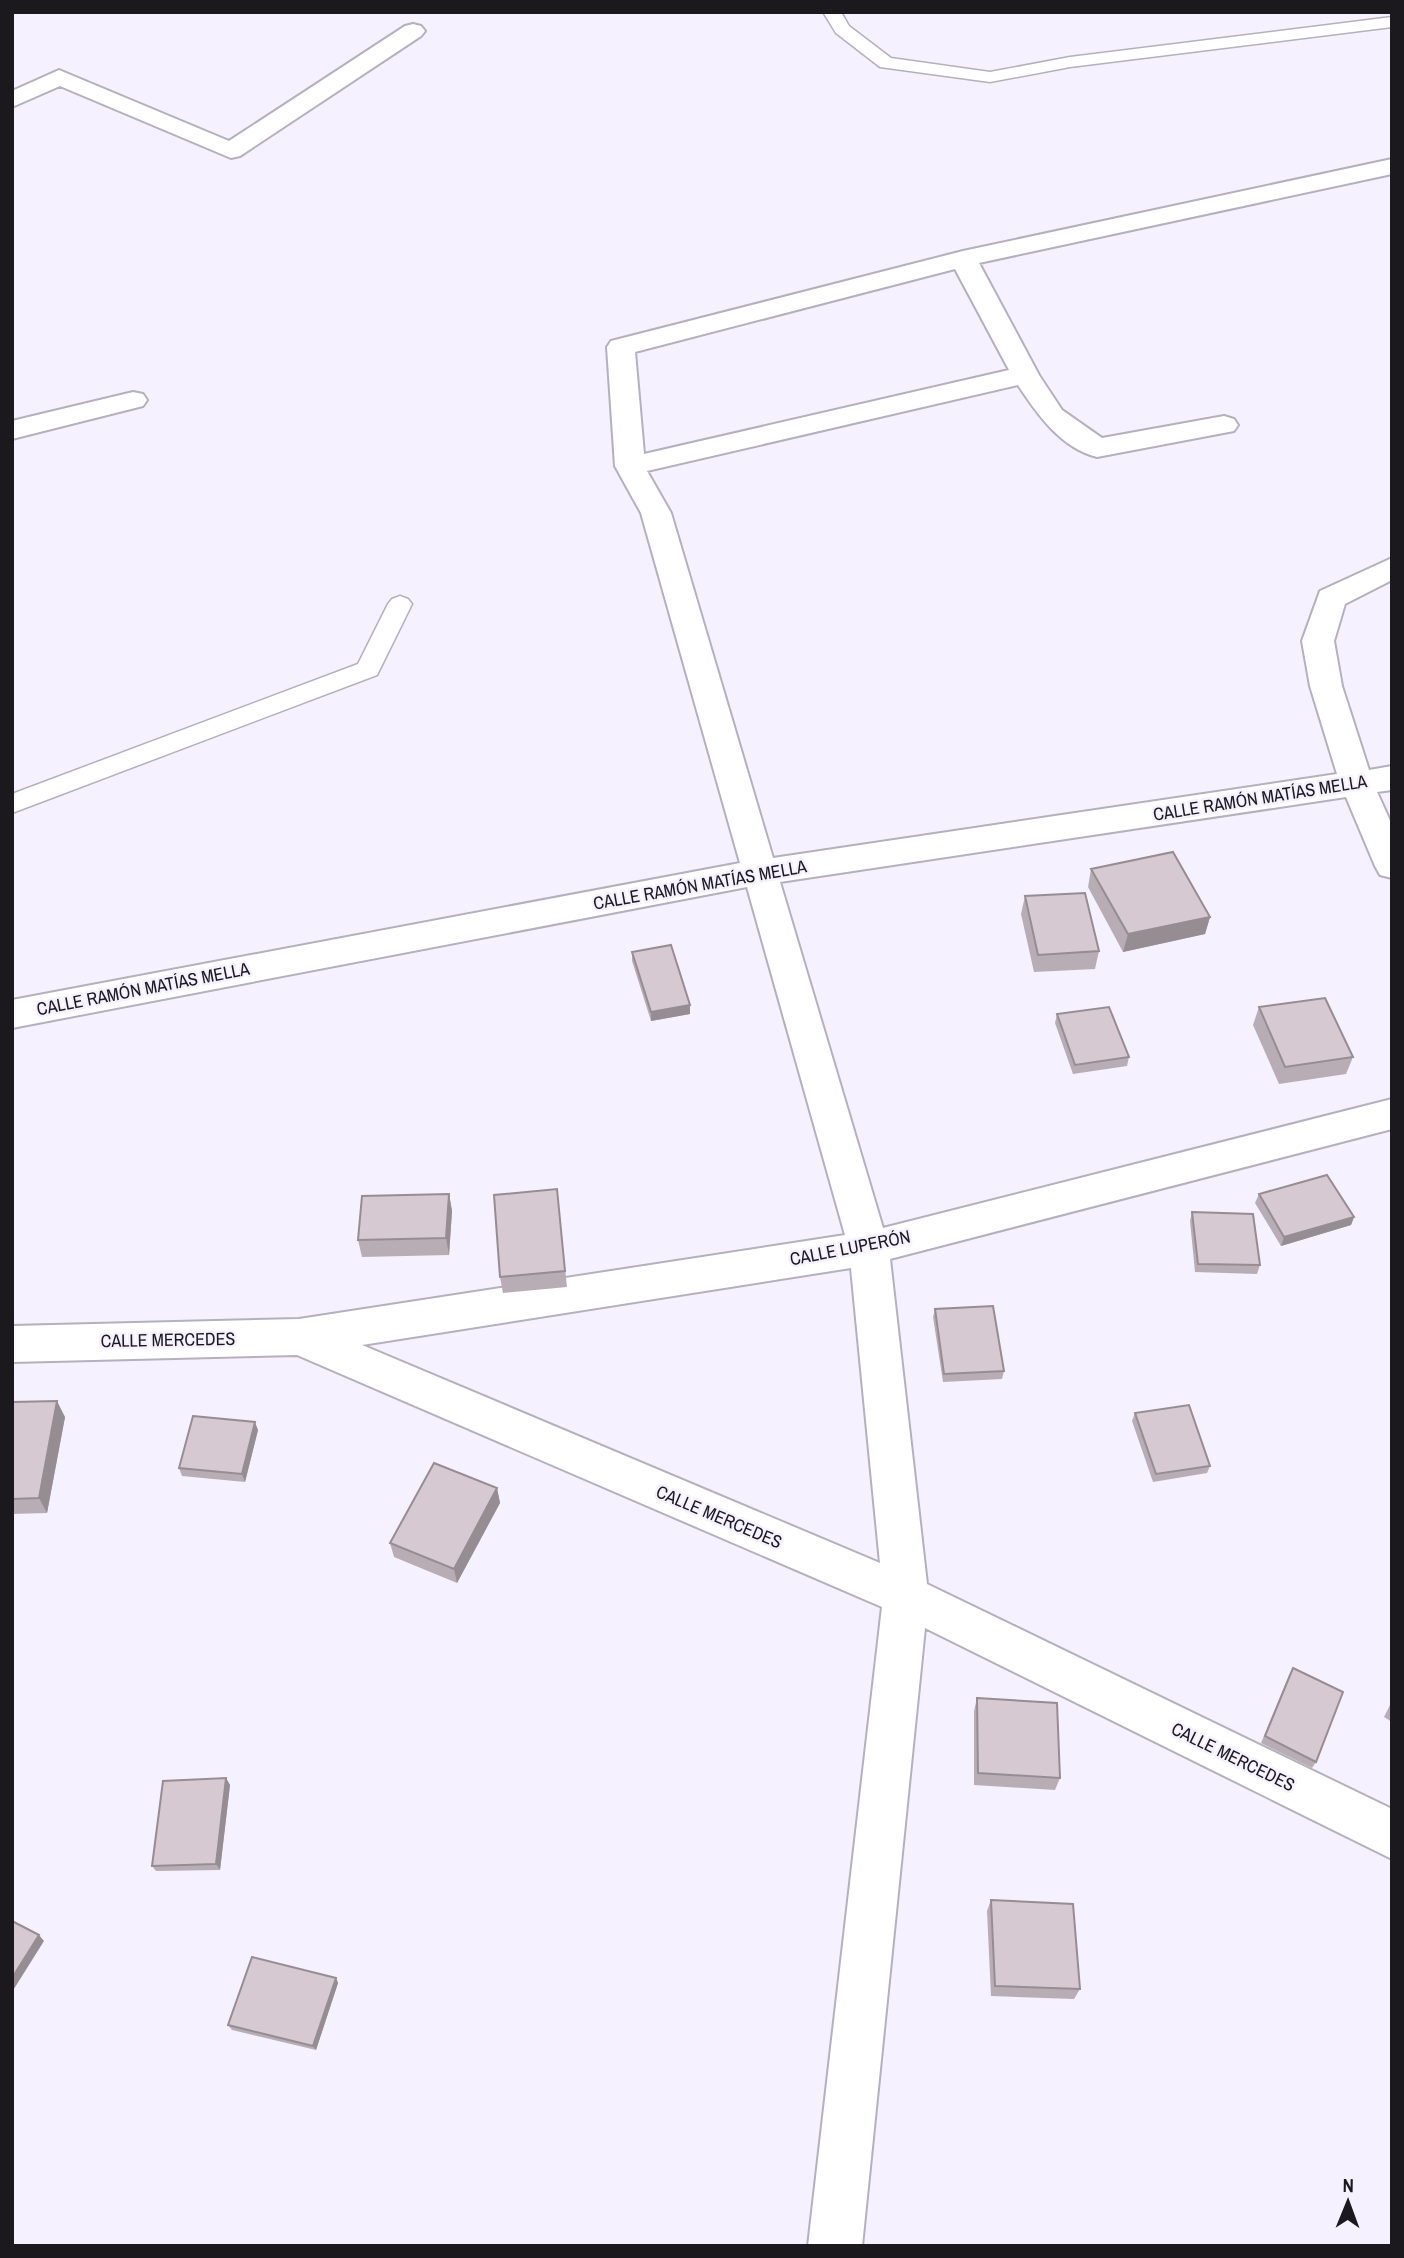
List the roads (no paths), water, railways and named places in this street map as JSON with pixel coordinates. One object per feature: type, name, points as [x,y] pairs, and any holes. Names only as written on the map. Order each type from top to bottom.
[{"type":"street","points":[[12,100],[59,77],[231,151],[412,32]]},
{"type":"street","points":[[835,2246],[906,1597],[869,1248],[656,513],[630,466],[621,346],[963,259],[1392,166]]},
{"type":"street","points":[[963,259],[1025,375],[1052,416],[1097,448],[1224,425]]},
{"type":"street","points":[[630,466],[1025,375]]},
{"type":"street","points":[[12,430],[133,400]]},
{"type":"street","points":[[1392,568],[1331,598],[1318,641],[1326,686],[1357,784],[1392,866]]},
{"type":"street","name":"CALLE RAMÓN MATÍAS MELLA","points":[[12,1014],[762,872],[1392,778]]},
{"type":"street","name":"CALLE LUPERÓN","points":[[299,1337],[869,1248],[1392,1114]]},
{"type":"street","name":"CALLE MERCEDES","points":[[12,1344],[299,1337],[906,1597],[1392,1835]]},
{"type":"lane","points":[[832,12],[842,29],[886,63],[990,77],[1070,62],[1392,22]]},
{"type":"lane","points":[[12,804],[368,669],[400,604]]}]
